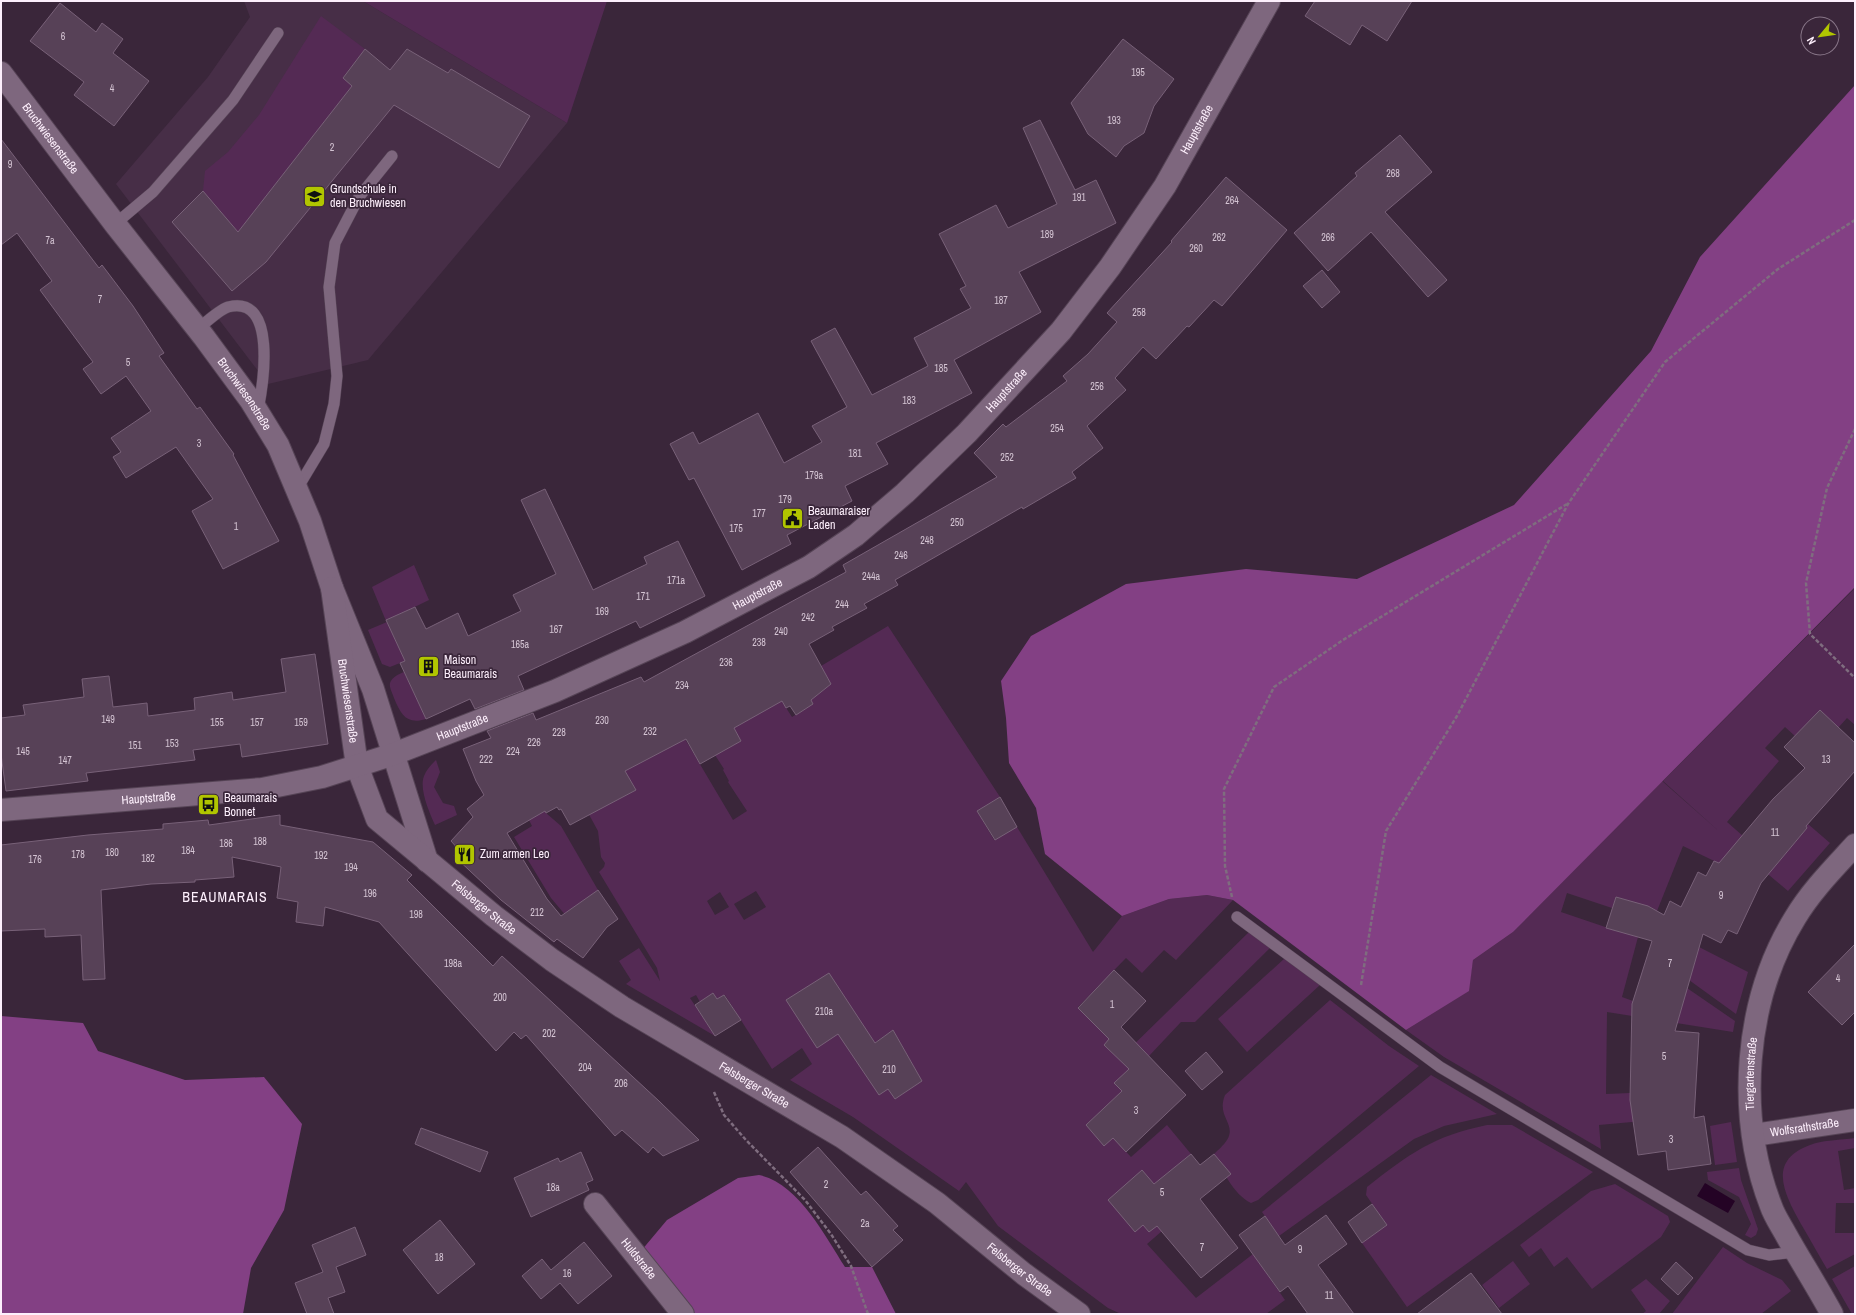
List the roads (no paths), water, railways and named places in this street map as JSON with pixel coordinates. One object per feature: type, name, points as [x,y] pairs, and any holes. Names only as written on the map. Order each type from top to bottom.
[{"type":"street","name":"Hauptstraße","points":[[1,810],[262,789],[322,777],[394,754],[555,691],[685,632],[809,567],[856,535],[894,503],[966,433],[1061,331],[1110,266],[1164,186],[1269,1]]},
{"type":"street","name":"Bruchwiesenstraße","points":[[1,73],[115,224],[198,329],[258,412],[278,445],[297,488],[332,588],[373,689],[394,754]]},
{"type":"street","name":"Bruchwiesenstraße","points":[[332,588],[357,766]]},
{"type":"street","points":[[394,754],[427,861]]},
{"type":"street","name":"Felsberger Straße","points":[[357,766],[377,819],[494,916],[552,960],[622,1008],[842,1138],[867,1155],[937,1203],[1024,1274],[1079,1314]]},
{"type":"street","name":"Tiergartenstraße","points":[[1832,1314],[1771,1208],[1760,1175],[1750,1097],[1750,1060],[1755,1024],[1768,975],[1782,941],[1796,917],[1815,890],[1855,846]]},
{"type":"street","name":"Wolfsrathstraße","points":[[1754,1135],[1855,1120]]},
{"type":"street","name":"Huldstraße","points":[[595,1204],[683,1314]]},
{"type":"lane","points":[[115,224],[153,192],[233,100],[278,33]]},
{"type":"lane","points":[[297,488],[324,444],[334,404],[337,376],[329,287],[335,243],[358,196],[392,156]]},
{"type":"lane","points":[[198,329],[227,307],[244,307],[253,313],[260,325],[265,343],[258,412]]},
{"type":"lane","points":[[1237,917],[1440,1067],[1748,1250],[1769,1255],[1796,1252]]},
{"type":"place","name":"Grundschule in den Bruchwiesen","points":[[315,196]]},
{"type":"place","name":"Beaumaraiser Laden","points":[[793,518]]},
{"type":"place","name":"Maison Beaumarais","points":[[429,667]]},
{"type":"place","name":"Beaumarais Bonnet","points":[[208,805]]},
{"type":"place","name":"Zum armen Leo","points":[[464,854]]},
{"type":"district","name":"BEAUMARAIS","points":[[225,897]]}]
